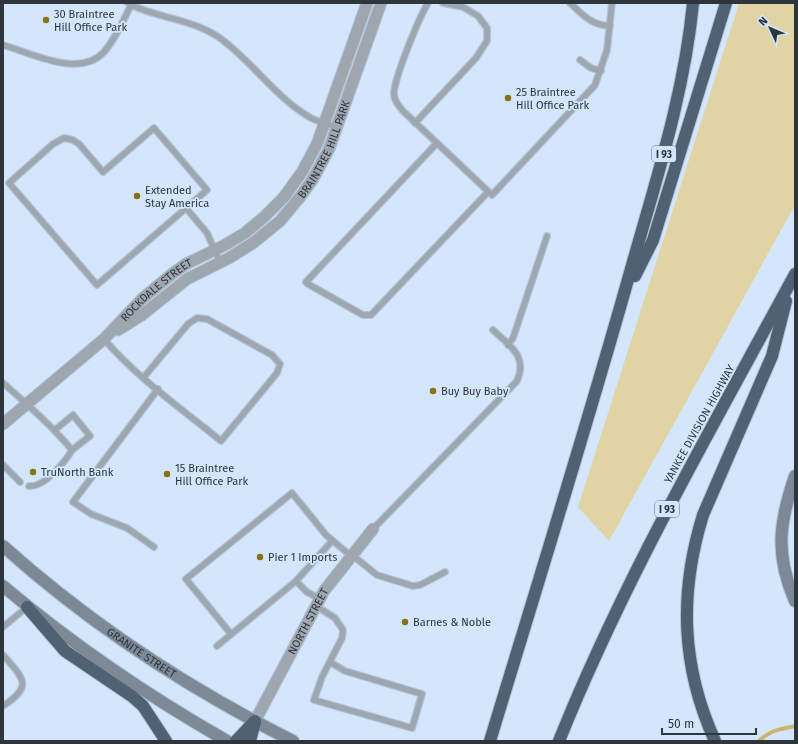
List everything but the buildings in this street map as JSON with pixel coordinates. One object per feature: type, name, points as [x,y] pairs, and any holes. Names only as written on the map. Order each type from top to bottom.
[{"type":"highway","name":"I 93","points":[[490,741],[622,302],[672,124],[686,59],[693,3]]},
{"type":"highway","points":[[622,302],[653,240],[726,3]]},
{"type":"highway","points":[[715,741],[698,698],[690,662],[686,616],[689,570],[696,537],[703,515],[772,356],[792,279]]},
{"type":"highway","name":"YANKEE DIVISION HIGHWAY","points":[[559,741],[603,638],[641,559],[792,279]]},
{"type":"highway","points":[[27,607],[65,651],[139,702],[152,718],[166,741]]},
{"type":"highway","points":[[236,741],[255,721]]},
{"type":"highway","points":[[250,741],[255,721]]},
{"type":"main road","points":[[794,592],[782,563],[781,534],[783,512],[795,476]]},
{"type":"main road","name":"GRANITE STREET","points":[[3,546],[62,596],[117,637],[187,683],[293,741]]},
{"type":"main road","points":[[3,586],[27,607],[80,648],[132,683],[227,741]]},
{"type":"street","name":"BRAINTREE HILL PARK","points":[[215,250],[252,228],[284,197],[308,163],[325,123],[367,3]]},
{"type":"street","name":"BRAINTREE HILL PARK","points":[[220,262],[260,238],[280,221],[294,206],[310,184],[324,159],[337,127],[381,3]]},
{"type":"street","name":"ROCKDALE STREET","points":[[3,424],[104,339],[139,302],[164,280],[186,264],[215,250]]},
{"type":"street","name":"ROCKDALE STREET","points":[[104,339],[142,315],[186,279],[220,262]]},
{"type":"street","name":"NORTH STREET","points":[[255,721],[329,584],[373,529]]},
{"type":"lane","points":[[428,3],[417,25],[394,92],[398,105],[492,195],[595,85],[607,50],[612,3]]},
{"type":"lane","points":[[415,122],[476,58],[487,41],[487,28],[478,16],[463,7],[443,3]]},
{"type":"lane","points":[[570,3],[590,22],[610,26]]},
{"type":"lane","points":[[3,45],[67,64],[88,62],[101,54],[108,46],[129,4],[154,14],[190,22],[215,35],[236,51],[288,101],[312,118],[337,127]]},
{"type":"lane","points":[[580,60],[591,68],[601,71]]},
{"type":"lane","points":[[154,128],[207,190],[186,208],[97,285],[8,183],[53,144],[64,138],[77,142],[104,172],[154,128]]},
{"type":"lane","points":[[437,143],[306,282],[308,284],[363,315],[371,315],[488,192]]},
{"type":"lane","points":[[186,208],[204,229],[220,262]]},
{"type":"lane","points":[[508,345],[513,338],[547,236]]},
{"type":"lane","points":[[104,339],[119,357],[221,441],[276,373],[280,364],[272,355],[207,319],[200,318],[188,324],[144,377]]},
{"type":"lane","points":[[373,529],[515,384],[520,372],[521,362],[519,356],[494,330]]},
{"type":"lane","points":[[3,383],[55,430],[72,450]]},
{"type":"lane","points":[[154,547],[128,528],[91,514],[73,502],[158,389]]},
{"type":"lane","points":[[29,486],[38,485],[56,470],[72,450],[90,436],[73,415],[55,430]]},
{"type":"lane","points":[[3,466],[20,482]]},
{"type":"lane","points":[[231,634],[186,579],[292,493],[332,542],[377,575],[413,586],[420,585],[445,572]]},
{"type":"lane","points":[[217,646],[296,581],[332,542]]},
{"type":"lane","points":[[296,581],[335,618],[343,630],[342,638],[330,662],[320,682],[314,700],[412,728],[422,694],[345,671],[330,662]]},
{"type":"lane","points":[[3,627],[27,607]]},
{"type":"lane","points":[[3,655],[20,675],[23,683],[21,691],[3,706]]},
{"type":"shaded area","points":[[739,3],[795,3],[795,205],[609,541],[578,507]]},
{"type":"waterway","points":[[759,741],[772,732],[795,726]]},
{"type":"place","name":"30 Braintree Hill Office Park","points":[[46,20]]},
{"type":"place","name":"25 Braintree Hill Office Park","points":[[508,98]]},
{"type":"place","name":"Extended Stay America","points":[[137,196]]},
{"type":"place","name":"Buy Buy Baby","points":[[433,391]]},
{"type":"place","name":"TruNorth Bank","points":[[33,472]]},
{"type":"place","name":"15 Braintree Hill Office Park","points":[[167,474]]},
{"type":"place","name":"Pier 1 Imports","points":[[260,557]]},
{"type":"place","name":"Barnes & Noble","points":[[405,622]]}]
